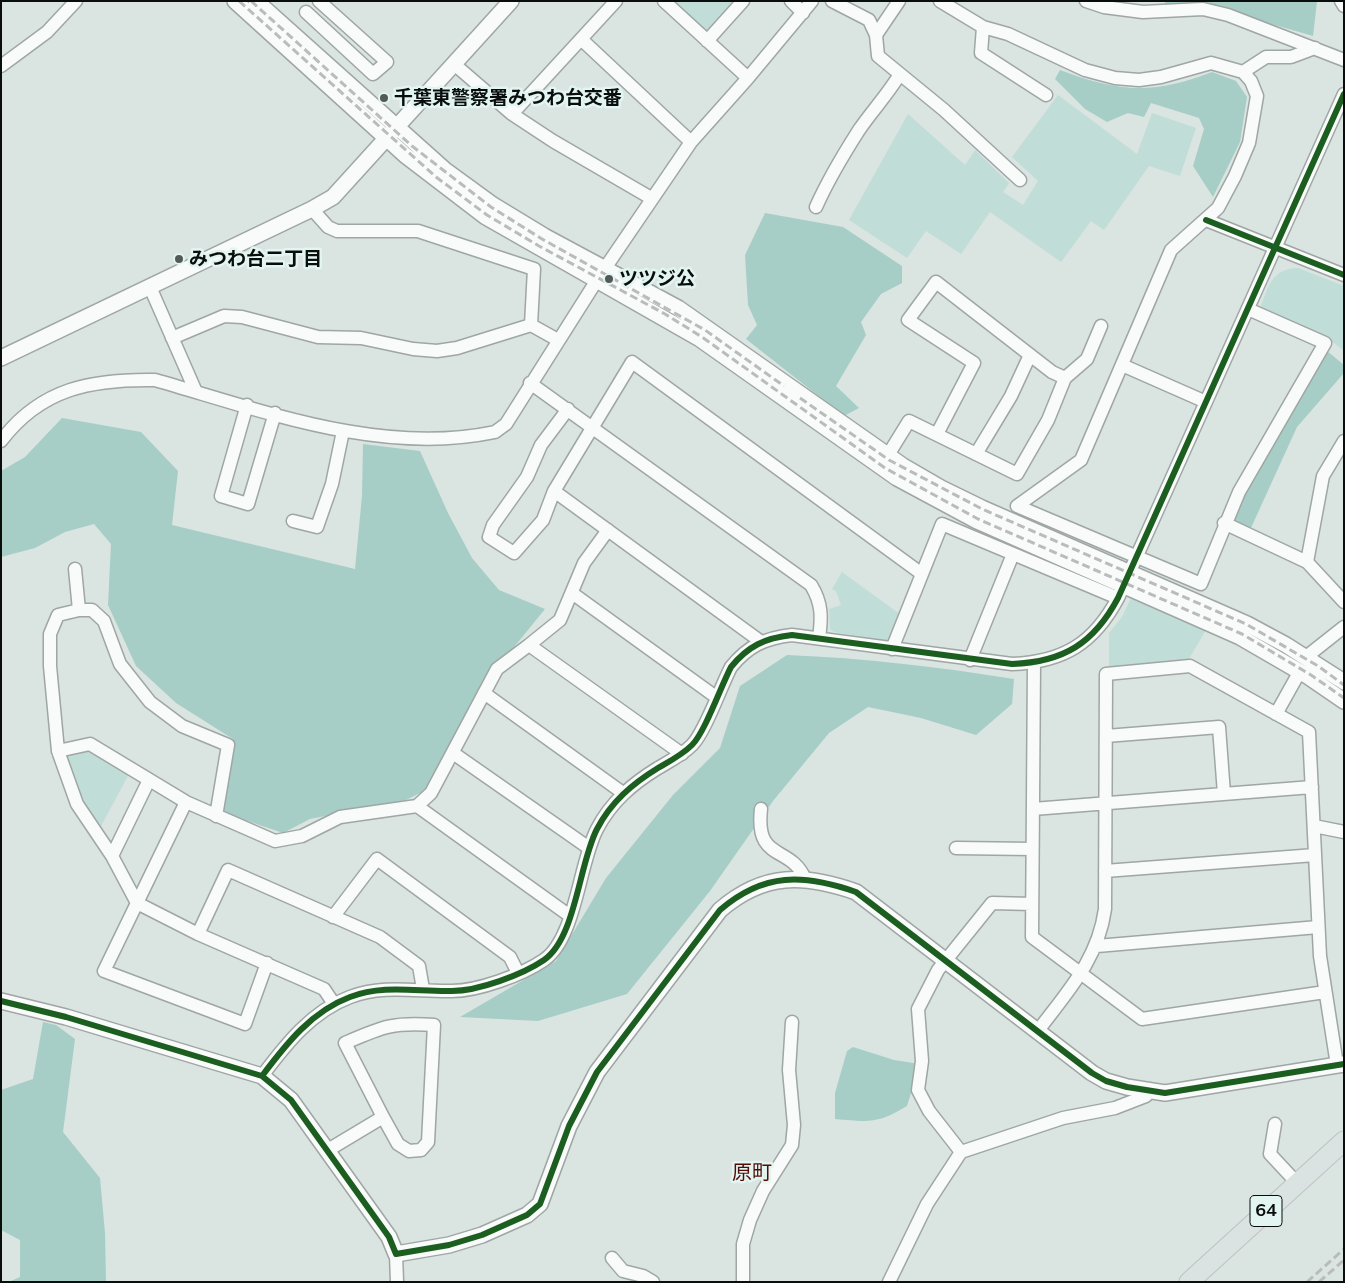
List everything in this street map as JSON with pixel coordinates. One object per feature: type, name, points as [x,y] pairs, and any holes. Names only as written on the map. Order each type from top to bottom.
[{"type":"main road","name":"64","points":[[1189,1282],[1344,1141]]},
{"type":"street","points":[[1,66],[47,32],[76,1]]},
{"type":"street","points":[[235,1],[387,139],[435,179],[486,217],[538,248],[678,308],[888,456],[941,488],[1124,585]]},
{"type":"street","points":[[256,1],[445,170],[493,204],[700,340],[897,478],[977,521],[1344,682]]},
{"type":"street","points":[[306,12],[373,74],[387,62],[319,1]]},
{"type":"street","points":[[2,357],[312,209],[332,197],[511,1]]},
{"type":"street","points":[[512,114],[616,1]]},
{"type":"street","points":[[664,1],[748,78]]},
{"type":"street","points":[[707,41],[743,1]]},
{"type":"street","points":[[791,1],[804,13]]},
{"type":"street","points":[[1,441],[20,419],[36,405],[74,388],[124,380],[155,380],[343,431],[400,439],[495,432],[506,424],[530,383],[601,274],[651,198],[691,142],[804,13],[812,1]]},
{"type":"street","points":[[832,1],[869,20],[876,35],[878,56],[944,110],[1020,180]]},
{"type":"street","points":[[876,35],[899,1]]},
{"type":"street","points":[[940,1],[983,26],[1008,34],[1057,59],[1085,70],[1115,78],[1139,80],[1161,77],[1211,63],[1243,72],[1251,81],[1257,96],[1248,143],[1236,176],[1218,208],[1171,250],[1081,460],[1017,506],[1201,584],[1224,523],[1239,492],[1324,343],[1248,309]]},
{"type":"street","points":[[1086,1],[1104,7],[1143,12],[1203,9],[1228,15],[1344,60]]},
{"type":"street","points":[[1341,1],[1344,6]]},
{"type":"street","points":[[983,26],[981,53],[1046,95]]},
{"type":"street","points":[[581,39],[691,142]]},
{"type":"street","points":[[1243,72],[1266,57],[1290,57],[1315,48]]},
{"type":"street","points":[[454,64],[512,114],[553,141],[651,198]]},
{"type":"street","points":[[816,207],[825,187],[860,129],[885,98],[900,74]]},
{"type":"street","points":[[262,1076],[287,1043],[303,1027],[334,1004],[352,996],[392,988],[468,990],[518,974],[546,959],[566,930],[589,848],[604,818],[623,793],[694,744],[731,667],[739,656],[760,641],[792,635],[970,660],[1012,664],[1034,663],[1062,655],[1094,634],[1106,621],[1137,557],[1344,94]]},
{"type":"street","points":[[312,209],[328,226],[337,232],[418,231],[534,269],[531,325]]},
{"type":"street","points":[[1206,220],[1274,249],[1344,275]]},
{"type":"street","points":[[937,434],[974,363],[908,320],[936,282],[1052,372],[1065,378]]},
{"type":"street","points":[[150,287],[196,392]]},
{"type":"street","points":[[172,338],[224,316],[242,318],[318,337],[362,338],[413,349],[437,351],[457,348],[531,325],[558,340]]},
{"type":"street","points":[[888,456],[909,421],[1017,474],[1048,420],[1065,378],[1088,359],[1101,326]]},
{"type":"street","points":[[976,454],[1012,396],[1030,355]]},
{"type":"street","points":[[568,410],[541,445],[527,477],[492,525],[489,537],[514,553],[543,520],[554,491],[632,362],[922,574]]},
{"type":"street","points":[[1122,364],[1206,402]]},
{"type":"street","points":[[530,383],[811,585],[818,597],[822,610],[819,638]]},
{"type":"street","points":[[247,405],[221,496],[248,504],[275,413]]},
{"type":"street","points":[[293,521],[316,527],[332,484],[343,431]]},
{"type":"street","points":[[1307,562],[1323,476],[1344,441]]},
{"type":"street","points":[[554,491],[760,641]]},
{"type":"street","points":[[1224,523],[1307,562],[1344,602]]},
{"type":"street","points":[[892,649],[942,524],[1012,554],[1124,585]]},
{"type":"street","points":[[58,751],[90,744],[186,802],[275,841],[302,836],[340,817],[416,806],[431,793],[497,669],[560,620],[584,563],[608,530]]},
{"type":"street","points":[[970,660],[1012,554]]},
{"type":"street","points":[[75,570],[79,610]]},
{"type":"street","points":[[572,593],[716,697]]},
{"type":"street","points":[[216,816],[228,745],[182,726],[150,702],[120,664],[104,621],[92,610],[79,610],[58,615],[50,634],[51,683],[58,751],[77,804],[112,856],[136,903],[198,934],[324,989],[334,1004]]},
{"type":"street","points":[[1276,714],[1303,664],[1344,627]]},
{"type":"street","points":[[529,645],[682,754]]},
{"type":"street","points":[[1034,663],[1032,937],[1142,1019],[1324,992]]},
{"type":"street","points":[[1303,664],[1344,701]]},
{"type":"street","points":[[396,1254],[449,1245],[482,1235],[527,1215],[540,1204],[569,1126],[597,1072],[720,910],[734,898],[755,888],[779,881],[804,878],[825,881],[856,892],[1037,1032],[1092,1073],[1106,1080],[1148,1091],[1164,1093],[1340,1064],[1324,992],[1318,928],[1309,732],[1190,666],[1106,674],[1105,909],[1097,946],[1081,975],[1037,1032]]},
{"type":"street","points":[[484,693],[623,793]]},
{"type":"street","points":[[1106,736],[1219,727],[1224,794]]},
{"type":"street","points":[[453,753],[589,848]]},
{"type":"street","points":[[112,856],[149,780]]},
{"type":"street","points":[[1033,809],[1312,787]]},
{"type":"street","points":[[186,802],[104,972],[245,1024],[267,963]]},
{"type":"street","points":[[416,806],[570,916]]},
{"type":"street","points":[[760,809],[759,826],[766,845],[800,868],[804,878]]},
{"type":"street","points":[[1314,826],[1344,832]]},
{"type":"street","points":[[956,848],[1032,849]]},
{"type":"street","points":[[1105,871],[1315,855]]},
{"type":"street","points":[[333,917],[377,859],[510,957],[518,974]]},
{"type":"street","points":[[198,934],[228,870],[380,937],[419,966],[423,989]]},
{"type":"street","points":[[961,1152],[929,1111],[918,1090],[922,1061],[918,1009],[938,970],[992,903],[1032,904]]},
{"type":"street","points":[[1097,946],[1318,928]]},
{"type":"street","points":[[1,1001],[66,1016],[262,1076],[291,1100],[389,1237],[396,1254],[397,1282]]},
{"type":"street","points":[[743,1282],[743,1244],[750,1220],[763,1191],[792,1145],[794,1125],[789,1070],[792,1022]]},
{"type":"street","points":[[408,1023],[434,1025],[428,1142],[421,1150],[409,1151],[398,1144],[383,1117],[344,1043],[384,1026],[408,1023]]},
{"type":"street","points":[[889,1282],[927,1204],[961,1152],[1063,1118],[1115,1108],[1146,1096],[1148,1091]]},
{"type":"street","points":[[328,1150],[383,1117]]},
{"type":"street","points":[[1276,1124],[1270,1154],[1297,1183]]},
{"type":"street","points":[[612,1258],[623,1271],[643,1276],[653,1282]]},
{"type":"green space","points":[[667,1],[739,1],[710,33],[704,34]]},
{"type":"green space","points":[[1165,1],[1317,1],[1313,36],[1206,5],[1165,5]]},
{"type":"green space","points":[[1060,70],[1100,83],[1136,88],[1172,84],[1212,72],[1236,81],[1247,97],[1240,142],[1213,197],[1193,166],[1204,129],[1199,118],[1151,103],[1144,117],[1128,113],[1107,122],[1085,109],[1055,79]]},
{"type":"green space","points":[[1058,95],[1137,154],[1152,113],[1196,128],[1180,176],[1149,166],[1104,230],[1091,221],[1061,262],[990,212],[961,254],[926,231],[907,258],[849,220],[908,114],[965,165],[975,150],[1009,183],[1003,192],[1023,205],[1038,181],[1012,157]]},
{"type":"green space","points":[[765,213],[843,227],[902,266],[902,283],[881,294],[861,322],[866,335],[836,386],[859,408],[844,416],[746,339],[757,325],[748,305],[745,255]]},
{"type":"green space","points":[[1298,268],[1344,286],[1344,351],[1334,343],[1264,311],[1261,306],[1269,285],[1277,275],[1282,271]]},
{"type":"green space","points":[[1327,351],[1344,365],[1344,373],[1297,427],[1250,530],[1231,521],[1243,496]]},
{"type":"green space","points":[[62,418],[141,432],[178,471],[172,525],[355,569],[362,496],[363,444],[420,451],[448,513],[472,558],[499,590],[545,609],[493,673],[424,791],[406,800],[310,819],[283,833],[221,812],[233,739],[176,703],[136,666],[108,605],[111,544],[94,524],[65,532],[35,548],[1,557],[1,471],[25,457]]},
{"type":"green space","points":[[842,572],[901,615],[891,639],[887,641],[834,632],[830,629],[829,609],[841,605],[836,591],[832,589]]},
{"type":"green space","points":[[1131,598],[1206,630],[1187,662],[1109,669],[1109,633],[1122,617]]},
{"type":"green space","points":[[787,655],[901,664],[1014,679],[1012,704],[976,735],[921,718],[868,707],[829,733],[773,801],[710,891],[627,994],[538,1021],[460,1017],[556,961],[606,878],[673,795],[720,748],[740,686]]},
{"type":"green space","points":[[91,750],[130,772],[100,828],[78,801],[63,758],[66,754]]},
{"type":"green space","points":[[43,1022],[56,1025],[75,1039],[63,1132],[100,1178],[105,1233],[106,1282],[9,1282],[20,1277],[20,1240],[1,1230],[1,1090],[33,1079]]},
{"type":"green space","points":[[853,1047],[894,1060],[920,1064],[907,1106],[880,1119],[856,1121],[835,1119],[835,1093],[847,1051]]},
{"type":"railway","points":[[239,1],[436,177],[487,215],[539,246],[665,314],[702,337],[885,468],[978,519],[1242,634],[1311,675],[1344,698]]},
{"type":"railway","points":[[251,1],[412,146],[491,207],[542,239],[705,330],[784,386]]},
{"type":"railway","points":[[800,398],[889,460],[982,509],[1246,624],[1318,666],[1344,685]]},
{"type":"railway","points":[[1307,1282],[1344,1249]]},
{"type":"railway","points":[[1319,1282],[1344,1260]]},
{"type":"cycle path","points":[[262,1076],[290,1041],[312,1020],[336,1003],[350,997],[363,993],[388,990],[452,991],[474,988],[512,976],[544,960],[555,949],[563,935],[576,899],[591,843],[609,810],[631,787],[692,745],[707,720],[731,667],[758,644],[773,638],[792,635],[1012,664],[1047,659],[1062,654],[1088,638],[1109,614],[1118,598],[1344,94]]},
{"type":"cycle path","points":[[1206,220],[1344,275]]},
{"type":"cycle path","points":[[1,1001],[66,1017],[262,1076],[291,1100],[389,1237],[396,1254],[449,1245],[482,1235],[527,1215],[540,1204],[569,1126],[597,1072],[720,910],[736,898],[769,883],[785,880],[802,880],[819,882],[856,892],[1092,1073],[1106,1081],[1127,1087],[1165,1093],[1344,1064]]},
{"type":"place","name":"千葉東警察署みつわ台交番","points":[[384,98]]},
{"type":"place","name":"みつわ台二丁目","points":[[179,259]]},
{"type":"place","name":"ツツジ公","points":[[609,279]]},
{"type":"district","name":"原町","points":[[752,1173]]}]
